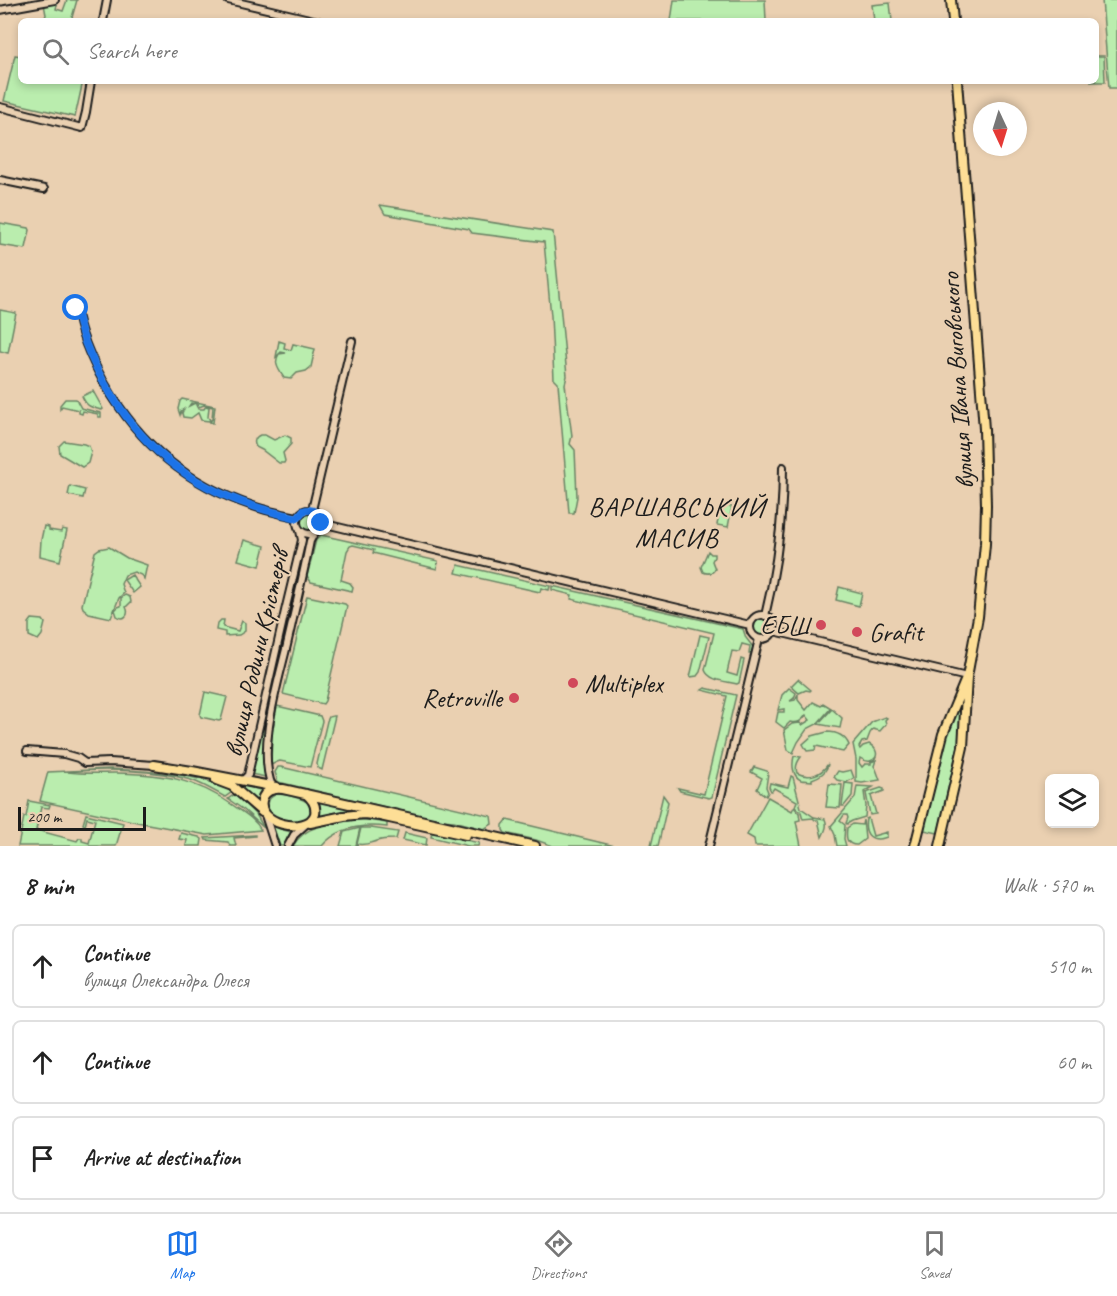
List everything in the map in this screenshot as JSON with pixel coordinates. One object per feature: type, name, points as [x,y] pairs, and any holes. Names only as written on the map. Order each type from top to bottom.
[{"type":"main road","points":[[951,0],[953,18]]},
{"type":"main road","name":"вулиця Івана Виговського","points":[[940,846],[963,747],[967,677],[978,617],[985,544],[986,505],[984,429],[957,84]]},
{"type":"main road","name":"вулиця Івана Виговського","points":[[915,846],[943,734],[967,677]]},
{"type":"main road","points":[[154,765],[272,786],[535,846]]},
{"type":"main road","points":[[192,771],[232,786],[264,814],[279,823],[307,824],[364,814],[513,846]]},
{"type":"main road","points":[[264,814],[262,804],[266,793],[272,789],[283,789]]},
{"type":"main road","points":[[306,794],[316,809],[313,819],[307,824]]},
{"type":"street","points":[[0,10],[55,0]]},
{"type":"street","points":[[104,18],[107,0]]},
{"type":"street","points":[[228,0],[305,18]]},
{"type":"street","points":[[0,107],[82,128],[91,84]]},
{"type":"street","points":[[0,180],[44,189]]},
{"type":"street","points":[[76,308],[84,340],[99,373],[125,415],[150,446],[177,468],[222,494],[255,507],[297,518]]},
{"type":"street","points":[[312,510],[352,341]]},
{"type":"street","points":[[765,616],[780,527],[783,467]]},
{"type":"street","points":[[312,510],[318,514],[321,523],[319,529],[307,534],[300,531],[297,518],[303,511],[312,510]]},
{"type":"street","points":[[321,523],[750,626]]},
{"type":"street","name":"вулиця Родини Крістерів","points":[[242,781],[248,774],[302,540],[300,531]]},
{"type":"street","name":"вулиця Родини Крістерів","points":[[272,786],[268,775],[268,733],[310,541],[315,532]]},
{"type":"street","points":[[765,616],[773,622],[774,631],[769,638],[759,639],[752,634],[750,626],[756,617],[765,616]]},
{"type":"street","points":[[774,631],[967,677]]},
{"type":"street","points":[[710,846],[759,639]]},
{"type":"street","points":[[27,751],[70,755],[85,763],[154,765]]},
{"type":"street","points":[[264,814],[275,846]]},
{"type":"street","points":[[288,846],[294,836],[307,824]]},
{"type":"green space","points":[[67,0],[77,0],[72,18],[44,18],[44,4],[58,1],[56,9],[63,11]]},
{"type":"green space","points":[[674,0],[765,0],[766,18],[671,18]]},
{"type":"green space","points":[[1102,0],[1117,0],[1117,88],[1109,88]]},
{"type":"green space","points":[[890,3],[892,18],[874,18],[872,5]]},
{"type":"green space","points":[[15,55],[18,56],[18,84],[82,84],[75,117],[4,101]]},
{"type":"green space","points":[[1099,56],[1104,56],[1105,82],[1099,82]]},
{"type":"green space","points":[[380,205],[553,232],[567,376],[565,384],[572,436],[570,444],[575,450],[577,497],[574,513],[569,513],[558,383],[554,379],[544,242],[472,233],[469,229],[385,214]]},
{"type":"green space","points":[[0,223],[29,228],[25,249],[0,245]]},
{"type":"green space","points":[[0,310],[16,313],[8,353],[0,351]]},
{"type":"green space","points":[[279,341],[285,343],[284,348],[291,350],[293,344],[315,349],[311,367],[297,373],[291,379],[284,378],[277,363],[279,354],[276,357]]},
{"type":"green space","points":[[93,391],[102,410],[89,406],[82,396]]},
{"type":"green space","points":[[65,399],[76,399],[81,408],[101,413],[101,417],[98,417],[98,414],[83,411],[82,414],[79,410],[62,406],[60,409]]},
{"type":"green space","points":[[182,399],[215,406],[213,423],[210,422],[213,407],[204,405],[199,407],[195,404],[198,409],[209,407],[209,421],[201,420],[198,413],[191,418],[183,417],[184,409],[180,415],[178,409]]},
{"type":"green space","points":[[260,435],[274,440],[285,435],[291,438],[291,444],[283,453],[284,463],[279,463],[256,447],[255,440]]},
{"type":"green space","points":[[64,441],[89,446],[91,452],[88,463],[82,467],[60,454],[59,446]]},
{"type":"green space","points":[[70,486],[85,490],[83,498],[68,495]]},
{"type":"green space","points":[[721,505],[732,507],[728,527],[717,525]]},
{"type":"green space","points":[[305,514],[311,514],[316,522],[314,528],[305,530],[300,525],[300,519]]},
{"type":"green space","points":[[44,526],[49,527],[49,530],[61,532],[62,529],[67,530],[60,561],[40,556]]},
{"type":"green space","points":[[321,535],[438,561],[437,569],[373,553],[374,550],[353,545],[347,551],[341,580],[350,583],[353,587],[352,591],[311,582],[307,576],[316,540]]},
{"type":"green space","points":[[244,540],[265,546],[260,566],[238,560]]},
{"type":"green space","points":[[109,547],[127,558],[147,565],[144,579],[134,572],[125,575],[121,584],[124,593],[119,598],[111,618],[89,613],[82,605],[95,552]]},
{"type":"green space","points":[[708,551],[714,554],[712,561],[715,569],[708,573],[703,572],[701,567]]},
{"type":"green space","points":[[458,565],[550,586],[549,590],[541,588],[540,592],[456,573]]},
{"type":"green space","points":[[132,575],[140,587],[133,593],[124,580]]},
{"type":"green space","points":[[293,585],[298,587],[274,691],[268,691]]},
{"type":"green space","points":[[552,586],[743,629],[753,647],[751,654],[749,654],[750,646],[742,644],[739,652],[732,651],[727,673],[737,676],[741,659],[744,660],[739,683],[714,678],[705,670],[714,633],[571,599],[572,595],[552,590]]},
{"type":"green space","points":[[839,587],[862,593],[859,606],[836,600]]},
{"type":"green space","points":[[125,595],[130,597],[131,602],[126,607],[127,615],[122,618],[117,616],[115,610],[121,606],[121,598]]},
{"type":"green space","points":[[307,596],[347,606],[323,704],[283,694]]},
{"type":"green space","points":[[32,619],[43,620],[45,623],[38,640],[29,636],[29,623]]},
{"type":"green space","points":[[759,619],[765,619],[770,627],[768,633],[759,635],[754,630],[754,624]]},
{"type":"green space","points":[[221,620],[224,620],[223,627],[238,631],[242,621],[245,623],[245,631],[239,635],[225,636],[225,632],[216,630]]},
{"type":"green space","points":[[700,635],[709,637],[700,672],[697,676],[690,677]]},
{"type":"green space","points":[[798,679],[811,690],[799,693],[791,686]]},
{"type":"green space","points":[[705,688],[736,695],[712,797],[709,798],[680,791],[678,788],[704,794],[727,696],[702,690]]},
{"type":"green space","points":[[789,688],[796,693],[790,701],[795,700],[798,694],[798,700],[806,710],[813,702],[821,706],[823,703],[831,708],[817,724],[807,729],[793,753],[788,750],[784,730],[792,724],[802,725],[810,720],[806,715],[800,722],[790,722],[784,728],[776,722],[778,712],[784,712],[784,709],[778,710],[782,695]]},
{"type":"green space","points":[[205,692],[227,697],[221,720],[201,717]]},
{"type":"green space","points":[[265,705],[270,707],[265,742],[266,777],[250,774]]},
{"type":"green space","points":[[277,706],[320,716],[322,721],[310,767],[280,761],[271,765],[272,733]]},
{"type":"green space","points":[[958,706],[962,706],[958,746],[938,833],[924,830],[944,744]]},
{"type":"green space","points":[[832,709],[842,718],[840,728],[818,724]]},
{"type":"green space","points":[[335,716],[322,770],[317,764],[327,721],[329,717]]},
{"type":"green space","points":[[887,718],[886,724],[880,731],[873,729],[867,741],[862,742],[859,747],[860,749],[869,744],[876,751],[873,760],[865,761],[860,758],[859,763],[862,767],[876,760],[874,766],[880,780],[856,782],[856,759],[853,744],[872,722]]},
{"type":"green space","points":[[827,732],[841,735],[849,745],[843,752],[816,746],[815,750],[807,751],[803,744],[812,736]]},
{"type":"green space","points":[[794,756],[801,757],[796,769],[801,775],[814,775],[828,764],[822,774],[812,781],[801,780],[794,773]]},
{"type":"green space","points":[[278,767],[491,816],[492,824],[484,829],[278,782],[275,772]]},
{"type":"green space","points":[[754,767],[768,773],[766,796],[757,789],[762,778],[751,772]]},
{"type":"green space","points":[[111,769],[157,772],[190,777],[232,792],[225,797],[195,782],[146,772],[97,770],[68,772],[148,775],[178,779],[206,789],[220,797],[252,819],[261,830],[207,835],[40,801],[48,772]]},
{"type":"green space","points":[[851,770],[854,778],[847,782],[834,777],[838,771]]},
{"type":"green space","points":[[791,776],[801,808],[814,817],[825,819],[826,826],[822,837],[818,820],[803,819],[801,812],[795,806],[797,801],[774,788],[771,791],[770,783],[788,787]]},
{"type":"green space","points":[[845,783],[853,784],[852,796],[842,806]]},
{"type":"green space","points":[[237,784],[264,791],[258,803]]},
{"type":"green space","points":[[829,784],[842,785],[840,808],[826,807]]},
{"type":"green space","points":[[857,786],[873,787],[864,792],[865,817],[847,824],[847,815],[844,815],[840,821],[845,825],[846,846],[837,846],[831,826],[855,798]]},
{"type":"green space","points":[[881,788],[884,791],[871,796],[876,814],[870,815],[866,793]]},
{"type":"green space","points":[[235,794],[257,816],[264,828],[228,799]]},
{"type":"green space","points":[[276,794],[296,797],[308,803],[310,814],[308,820],[284,820],[272,815],[268,803],[270,798]]},
{"type":"green space","points":[[663,795],[668,802],[658,846],[651,846]]},
{"type":"green space","points":[[768,797],[792,811],[794,807],[799,813],[800,820],[796,821],[801,846],[755,846],[754,839],[747,835]]},
{"type":"green space","points":[[318,800],[360,811],[319,817]]},
{"type":"green space","points":[[29,801],[50,805],[49,808],[41,807],[36,830],[77,841],[82,838],[82,841],[89,843],[95,820],[87,818],[85,826],[83,824],[86,814],[123,823],[116,846],[18,846]]},
{"type":"green space","points":[[868,818],[873,836],[887,832],[887,837],[877,839],[867,833],[865,825]]},
{"type":"green space","points":[[354,820],[387,823],[387,827],[352,828],[336,835],[322,846],[293,846],[298,839],[312,829]]},
{"type":"green space","points":[[507,820],[615,846],[553,846],[505,833],[503,825]]},
{"type":"green space","points":[[863,820],[865,839],[853,845],[848,842],[847,828],[853,824],[862,825]]},
{"type":"green space","points":[[273,826],[291,832],[284,846],[280,846]]},
{"type":"green space","points":[[360,828],[356,845],[358,846],[340,846],[344,832]]},
{"type":"green space","points":[[361,828],[398,832],[396,839],[357,844]]},
{"type":"green space","points":[[432,832],[479,843],[478,846],[468,846],[431,837]]},
{"type":"green space","points":[[181,833],[199,837],[202,839],[201,846],[186,846],[187,840],[179,839]]},
{"type":"green space","points":[[405,833],[427,838],[426,845],[403,840]]},
{"type":"green space","points":[[255,835],[234,838],[236,846],[230,846],[228,842],[205,838]]},
{"type":"place","name":"ЕБШ","points":[[821,625]]},
{"type":"place","name":"Grafit","points":[[857,632]]},
{"type":"place","name":"Multiplex","points":[[573,683]]},
{"type":"place","name":"Retroville","points":[[514,698]]},
{"type":"district","name":"ВАРШАВСЬКИЙ МАСИВ","points":[[677,522]]},
{"type":"route","points":[[76,308],[84,340],[99,373],[125,415],[150,446],[177,468],[222,494],[255,507],[297,518],[303,511],[312,510],[318,514],[321,523]]}]
